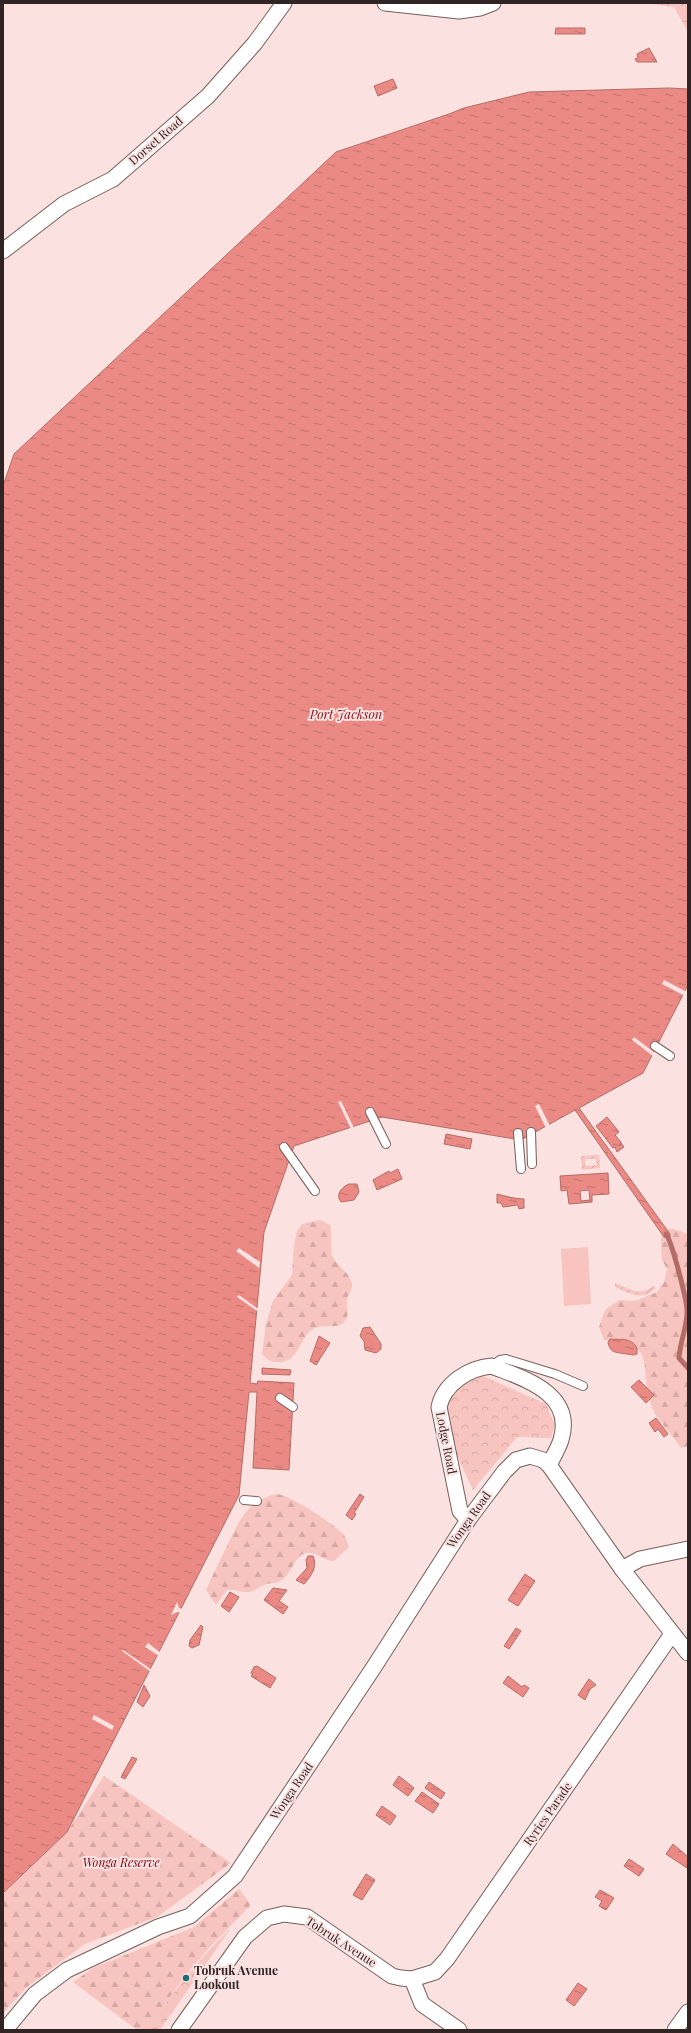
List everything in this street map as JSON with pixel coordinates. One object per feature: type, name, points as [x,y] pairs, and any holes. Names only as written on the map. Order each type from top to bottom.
[{"type":"street","name":"Dorset Road","points":[[3,251],[64,204],[113,179],[208,96],[255,43],[284,3]]},
{"type":"street","points":[[385,3],[459,11],[480,8],[493,3]]},
{"type":"street","points":[[492,1366],[534,1383],[554,1399],[559,1408],[562,1426],[561,1439],[549,1465],[622,1569],[688,1653]]},
{"type":"street","name":"Lodge Road","points":[[468,1520],[460,1511],[439,1407],[441,1398],[448,1388],[458,1379],[475,1370],[492,1366]]},
{"type":"street","name":"Wonga Road","points":[[5,2030],[35,1994],[67,1970],[158,1927],[190,1916],[235,1876],[374,1667],[468,1520],[504,1472],[516,1460],[530,1456],[543,1460],[549,1465]]},
{"type":"street","points":[[622,1569],[640,1559],[688,1549]]},
{"type":"street","name":"Ryries Parade","points":[[412,1979],[435,1972],[447,1959],[672,1634]]},
{"type":"street","name":"Tobruk Avenue","points":[[179,2030],[245,1937],[267,1918],[284,1914],[307,1918],[392,1976],[412,1979]]},
{"type":"street","points":[[412,1979],[422,2004],[459,2030]]},
{"type":"street","points":[[674,2030],[688,2012]]},
{"type":"lane","points":[[655,1046],[670,1056]]},
{"type":"lane","points":[[370,1112],[386,1144]]},
{"type":"lane","points":[[531,1132],[532,1164]]},
{"type":"lane","points":[[518,1133],[521,1169]]},
{"type":"lane","points":[[284,1147],[315,1191]]},
{"type":"lane","points":[[492,1366],[500,1360],[506,1359],[555,1374],[583,1386]]},
{"type":"lane","points":[[280,1398],[293,1407]]},
{"type":"lane","points":[[244,1500],[257,1501]]},
{"type":"green space","points":[[644,3],[688,3],[688,32],[674,7]]},
{"type":"green space","points":[[599,1155],[600,1168],[582,1170],[581,1156]],"holes":[[[585,1159],[596,1159],[597,1165],[585,1166]]]},
{"type":"green space","points":[[320,1220],[330,1225],[332,1255],[351,1281],[352,1287],[347,1299],[347,1317],[345,1322],[338,1326],[319,1327],[310,1331],[296,1353],[287,1361],[272,1361],[262,1354],[266,1323],[273,1301],[292,1275],[294,1245],[297,1231],[302,1224]]},
{"type":"green space","points":[[664,1229],[674,1229],[688,1234],[688,1446],[681,1448],[659,1420],[652,1408],[647,1388],[645,1366],[639,1351],[632,1346],[621,1342],[604,1340],[599,1327],[605,1310],[619,1300],[635,1301],[657,1292],[664,1282],[667,1269],[662,1260],[661,1239]]},
{"type":"green space","points":[[588,1247],[591,1304],[564,1306],[561,1249]]},
{"type":"green space","points":[[615,1283],[634,1291],[644,1291],[654,1286],[655,1288],[646,1295],[636,1295],[630,1294],[615,1287]]},
{"type":"green space","points":[[483,1376],[546,1404],[555,1425],[551,1438],[517,1437],[473,1490],[454,1449],[447,1403],[460,1386]]},
{"type":"green space","points":[[277,1494],[302,1505],[331,1524],[344,1535],[349,1547],[334,1561],[330,1561],[313,1553],[302,1554],[296,1560],[286,1577],[282,1580],[264,1585],[250,1592],[227,1590],[216,1605],[206,1590],[237,1525],[252,1505],[267,1497]]},
{"type":"green space","name":"Wonga Reserve","points":[[104,1776],[231,1863],[157,1917],[85,1944],[27,1987],[3,2013],[3,1893],[67,1832]]},
{"type":"green space","points":[[239,1889],[251,1905],[209,1948],[185,1976],[146,2030],[137,2030],[73,1982],[93,1968],[194,1927]]},
{"type":"green space","points":[[231,1928],[160,2030],[146,2030],[196,1964]]},
{"type":"water","points":[[556,28],[585,28],[585,34],[555,34]]},
{"type":"water","points":[[649,48],[657,62],[637,62],[635,59],[638,58],[637,54]]},
{"type":"water","points":[[393,79],[397,88],[378,96],[374,86]]},
{"type":"water","name":"Port Jackson","points":[[669,88],[688,89],[688,985],[643,1073],[579,1108],[670,1234],[670,1239],[664,1237],[575,1110],[521,1140],[382,1117],[294,1146],[264,1232],[250,1383],[257,1384],[258,1381],[294,1383],[289,1470],[253,1468],[257,1392],[249,1392],[239,1495],[67,1832],[3,1893],[3,486],[14,454],[336,152],[464,108],[529,92]]},
{"type":"water","points":[[607,1117],[619,1132],[615,1135],[621,1142],[620,1145],[621,1143],[624,1147],[617,1152],[615,1147],[613,1148],[596,1126]]},
{"type":"water","points":[[446,1134],[472,1139],[470,1149],[444,1144]]},
{"type":"water","points":[[398,1169],[402,1179],[377,1190],[373,1180],[389,1171],[390,1173]]},
{"type":"water","points":[[608,1173],[609,1194],[592,1195],[592,1202],[569,1204],[567,1190],[561,1191],[560,1176]],"holes":[[[589,1190],[590,1200],[581,1201],[580,1191]]]},
{"type":"water","points":[[349,1184],[357,1184],[359,1192],[354,1200],[341,1202],[339,1199],[340,1191]]},
{"type":"water","points":[[497,1194],[524,1199],[524,1208],[519,1209],[518,1205],[503,1207],[501,1203],[497,1203]]},
{"type":"water","points":[[370,1327],[381,1344],[381,1349],[376,1353],[365,1350],[364,1341],[360,1336],[363,1328]]},
{"type":"water","points":[[319,1336],[330,1343],[316,1365],[310,1361]]},
{"type":"water","points":[[610,1339],[632,1342],[637,1348],[637,1354],[633,1355],[612,1351],[608,1342]]},
{"type":"water","points":[[262,1368],[291,1370],[290,1375],[262,1374]]},
{"type":"water","points":[[639,1380],[654,1395],[646,1403],[631,1387]]},
{"type":"water","points":[[656,1418],[668,1434],[664,1437],[658,1429],[655,1432],[649,1423]]},
{"type":"water","points":[[360,1494],[364,1497],[354,1513],[356,1514],[352,1520],[346,1515]]},
{"type":"water","points":[[308,1556],[313,1556],[315,1564],[311,1575],[304,1584],[296,1580],[307,1568],[306,1560]]},
{"type":"water","points":[[525,1574],[535,1581],[518,1606],[508,1600]]},
{"type":"water","points":[[273,1588],[287,1590],[279,1601],[288,1607],[283,1614],[264,1600]]},
{"type":"water","points":[[230,1592],[239,1597],[229,1612],[221,1606]]},
{"type":"water","points":[[201,1625],[203,1627],[199,1645],[192,1648],[189,1646],[190,1640]]},
{"type":"water","points":[[516,1628],[521,1631],[509,1649],[504,1646]]},
{"type":"water","points":[[257,1666],[276,1678],[270,1688],[251,1676],[253,1674],[251,1673],[254,1667]]},
{"type":"water","points":[[508,1676],[522,1687],[524,1685],[529,1688],[523,1697],[503,1683]]},
{"type":"water","points":[[589,1679],[596,1685],[590,1689],[585,1700],[578,1695]]},
{"type":"water","points":[[144,1685],[150,1696],[143,1707],[137,1702]]},
{"type":"water","points":[[132,1757],[137,1759],[125,1779],[121,1777]]},
{"type":"water","points":[[399,1776],[414,1788],[408,1796],[393,1785]]},
{"type":"water","points":[[429,1782],[445,1793],[441,1799],[425,1788]]},
{"type":"water","points":[[422,1792],[439,1804],[433,1813],[415,1801]]},
{"type":"water","points":[[382,1806],[396,1816],[390,1825],[376,1815]]},
{"type":"water","points":[[673,1844],[688,1857],[687,1868],[666,1854]]},
{"type":"water","points":[[629,1859],[644,1869],[639,1876],[624,1866]]},
{"type":"water","points":[[366,1874],[375,1880],[362,1900],[353,1895]]},
{"type":"water","points":[[600,1890],[614,1898],[606,1910],[599,1906],[602,1901],[595,1897]]},
{"type":"water","points":[[578,1983],[587,1989],[574,2006],[566,2000]]},
{"type":"pier","points":[[664,980],[687,992],[685,996],[662,984]]},
{"type":"pier","points":[[634,1037],[655,1053],[653,1056],[632,1040]]},
{"type":"pier","points":[[341,1101],[354,1128],[351,1129],[338,1102]]},
{"type":"pier","points":[[539,1104],[550,1126],[546,1128],[535,1106]]},
{"type":"pier","points":[[239,1248],[260,1262],[259,1268],[236,1251]]},
{"type":"pier","points":[[239,1295],[258,1309],[257,1311],[237,1297]]},
{"type":"pier","points":[[177,1602],[179,1608],[183,1609],[181,1613],[177,1612],[171,1615]]},
{"type":"pier","points":[[148,1643],[161,1653],[159,1656],[145,1647]]},
{"type":"pier","points":[[123,1650],[152,1670],[151,1672],[122,1651]]},
{"type":"pier","points":[[94,1715],[114,1726],[112,1730],[92,1719]]},
{"type":"waterway","points":[[666,1234],[675,1258],[687,1309],[679,1358],[688,1368]]},
{"type":"place","name":"Tobruk Avenue Lookout","points":[[186,1978]]}]
